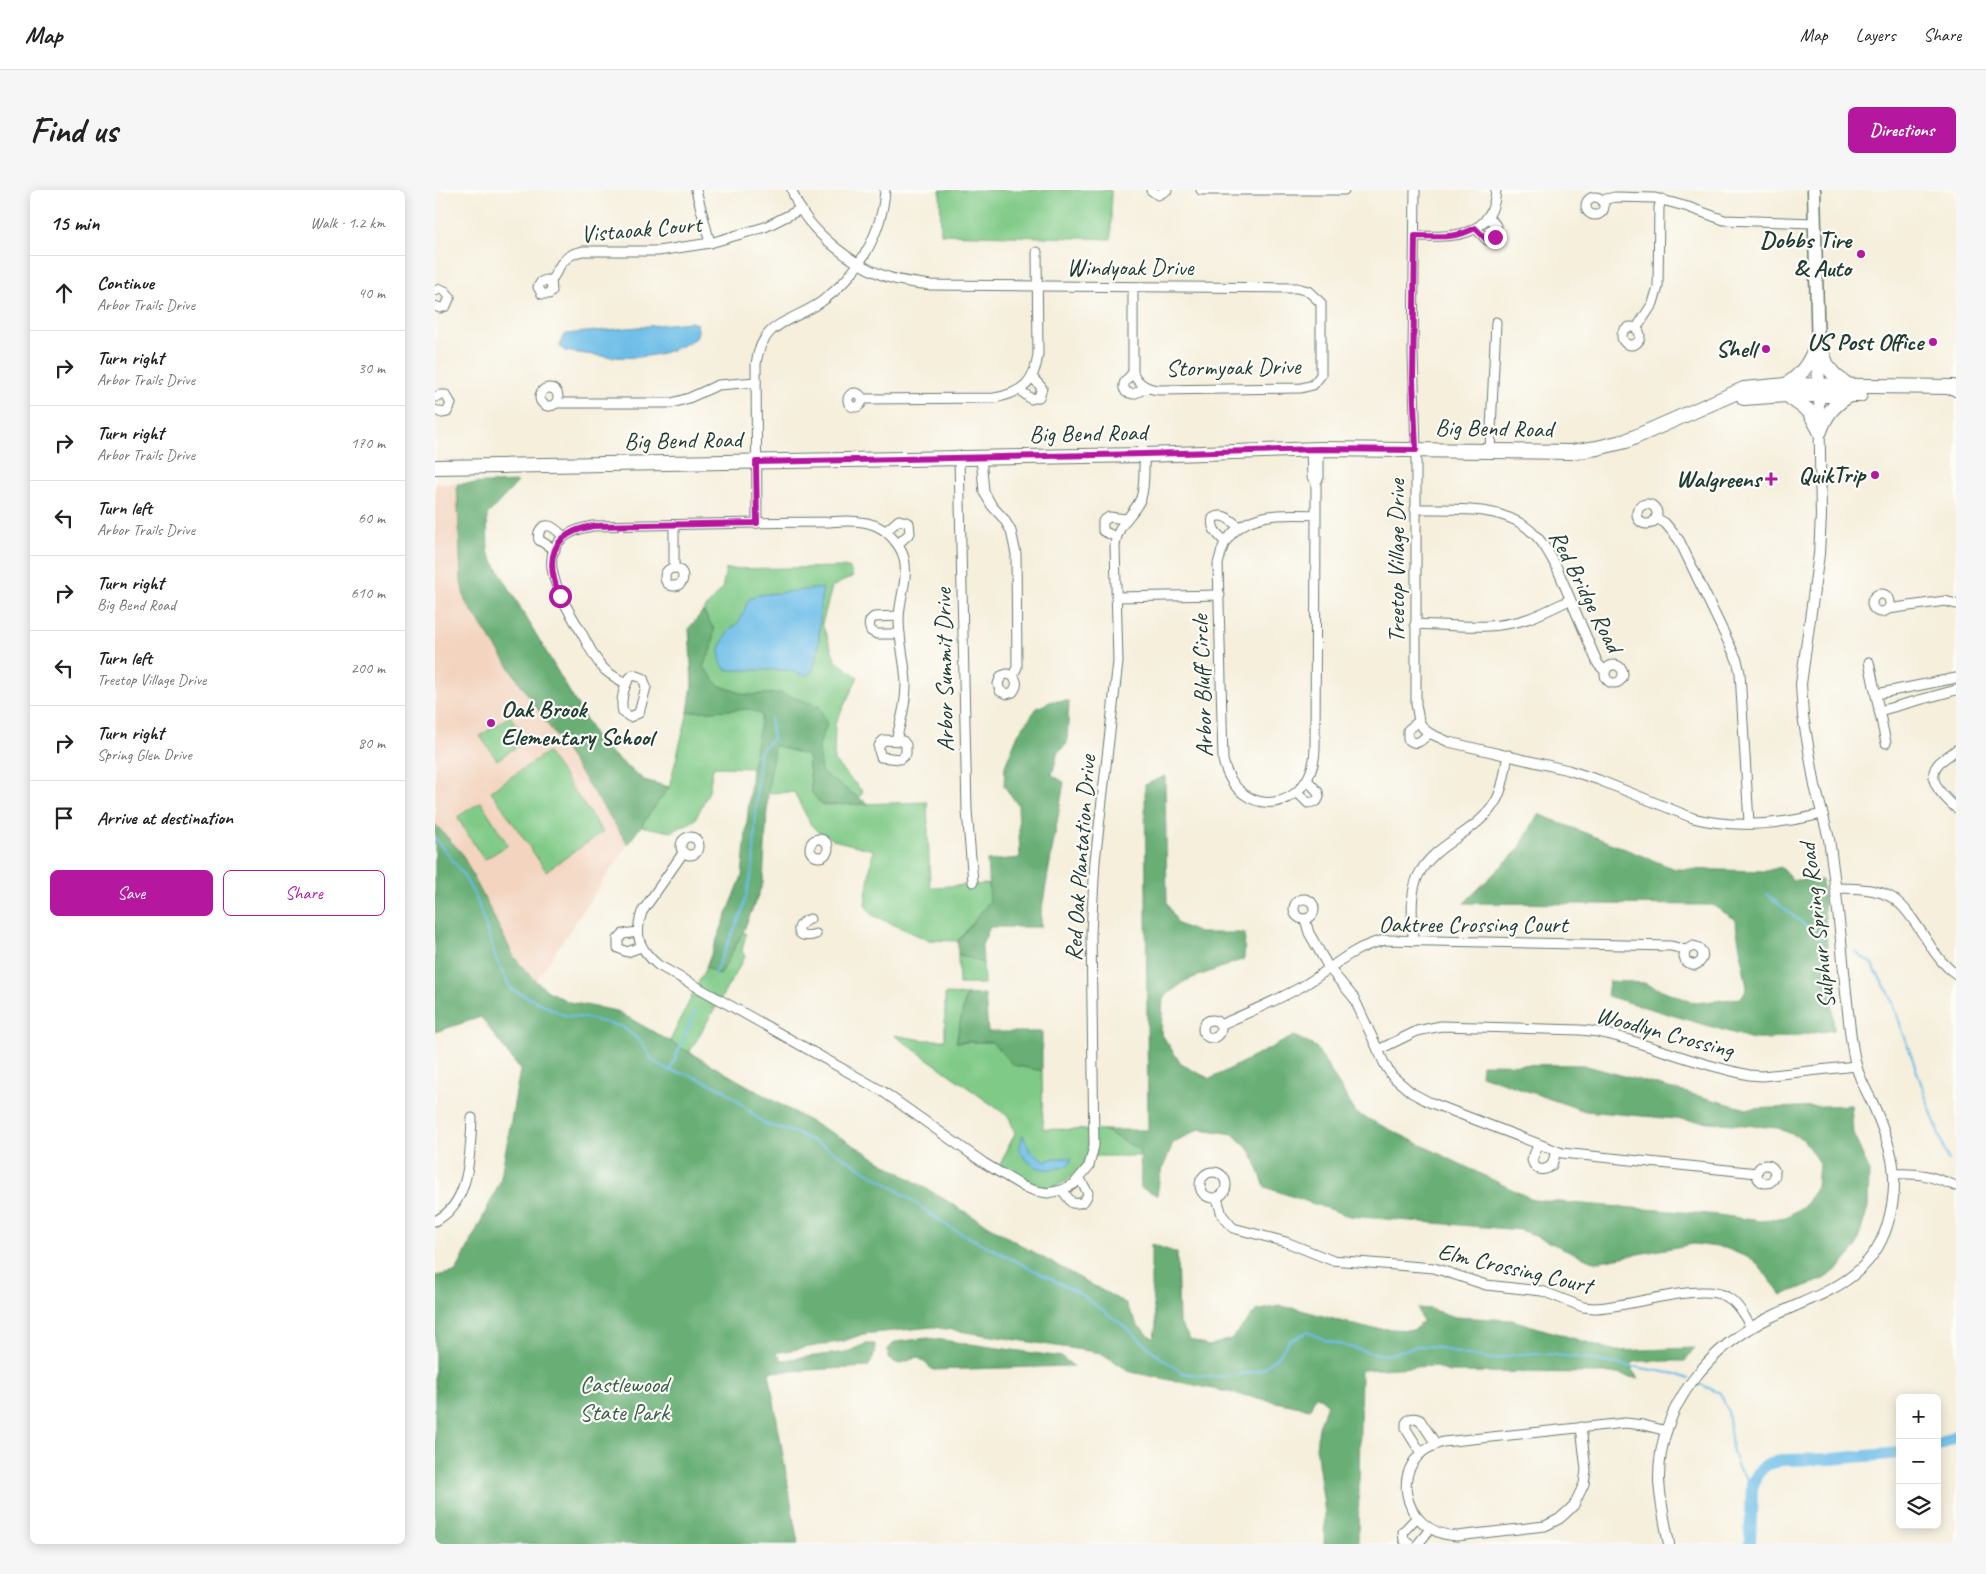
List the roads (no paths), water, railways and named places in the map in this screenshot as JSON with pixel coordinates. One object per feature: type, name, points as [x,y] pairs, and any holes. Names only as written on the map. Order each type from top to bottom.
[{"type":"main road","name":"Sulphur Spring Road","points":[[1814,190],[1813,223],[1819,390]]},
{"type":"main road","points":[[1818,340],[1813,356],[1803,372],[1786,390],[1809,410],[1820,431]]},
{"type":"main road","points":[[1818,340],[1826,365],[1832,375],[1849,390],[1833,407],[1820,431]]},
{"type":"main road","name":"Big Bend Road","points":[[435,467],[959,458],[1315,449],[1572,452],[1597,448],[1635,438],[1743,388],[1849,390],[1953,387],[1956,389]]},
{"type":"main road","name":"Big Bend Road","points":[[1849,390],[1953,396],[1956,394]]},
{"type":"street","points":[[695,190],[710,243]]},
{"type":"street","name":"Windyoak Drive","points":[[792,190],[807,219],[823,236],[860,264],[893,279],[931,285],[1297,288],[1308,291],[1321,303],[1322,311],[1322,370],[1318,380]]},
{"type":"street","points":[[757,523],[756,382],[758,351],[767,334],[788,318],[800,314],[825,299],[839,288],[860,264],[866,254],[879,220],[885,190]]},
{"type":"street","points":[[1151,190],[1158,195],[1167,190]]},
{"type":"street","points":[[1201,190],[1343,190]]},
{"type":"street","name":"Treetop Village Drive","points":[[1415,190],[1413,380],[1416,450],[1416,704],[1419,721]]},
{"type":"street","points":[[1415,236],[1453,236],[1466,233],[1475,228],[1487,217],[1493,206],[1496,190]]},
{"type":"street","points":[[1602,200],[1615,197],[1662,199],[1724,220],[1813,223]]},
{"type":"street","points":[[1636,329],[1653,303],[1658,287],[1659,207],[1662,199]]},
{"type":"street","name":"Vistaoak Court","points":[[551,282],[561,264],[568,257],[583,251],[658,251],[710,243],[765,227],[801,209]]},
{"type":"street","points":[[1475,228],[1487,240],[1495,237],[1497,227],[1487,217]]},
{"type":"street","points":[[863,399],[986,398],[1003,396],[1020,390],[1032,376],[1038,354],[1037,252]]},
{"type":"street","name":"Stormyoak Drive","points":[[1133,287],[1133,373],[1136,379],[1147,388],[1159,390],[1301,388],[1313,385],[1318,380]]},
{"type":"street","points":[[435,291],[445,290],[450,298],[446,306],[440,308],[435,306]]},
{"type":"street","points":[[1490,450],[1496,322]]},
{"type":"street","name":"Stormyoak Drive","points":[[1133,373],[1123,387],[1126,392],[1133,394],[1147,388]]},
{"type":"street","points":[[1020,390],[1031,399],[1036,399],[1041,395],[1041,385],[1032,376]]},
{"type":"street","points":[[556,402],[671,403],[689,398],[717,385],[756,382]]},
{"type":"street","name":"Sulphur Spring Road","points":[[1669,1544],[1661,1501],[1660,1462],[1667,1431],[1683,1397],[1705,1364],[1719,1350],[1751,1327],[1840,1286],[1867,1262],[1886,1229],[1894,1198],[1894,1174],[1889,1144],[1856,1066],[1829,839],[1815,786],[1801,684],[1819,554],[1821,516],[1819,390]]},
{"type":"street","points":[[435,397],[440,394],[446,395],[451,404],[449,410],[443,413],[435,410]]},
{"type":"street","name":"Arbor Bluff Circle","points":[[1315,449],[1319,476],[1316,482],[1316,515],[1315,757],[1307,781],[1297,792],[1284,800],[1272,803],[1257,802],[1245,796],[1233,786],[1226,774],[1222,747],[1218,564],[1225,542],[1239,528],[1264,516],[1316,515]]},
{"type":"street","name":"Red Oak Plantation Drive","points":[[1062,1190],[1080,1178],[1089,1166],[1094,1146],[1091,933],[1095,861],[1118,662],[1116,537],[1121,524],[1137,506],[1142,496],[1144,454]]},
{"type":"street","points":[[981,457],[984,492],[992,506],[1004,519],[1013,537],[1017,667],[1013,676]]},
{"type":"street","name":"Arbor Summit Drive","points":[[959,458],[967,811],[973,882]]},
{"type":"street","name":"Red Bridge Road","points":[[1415,509],[1499,514],[1532,531],[1549,553],[1598,664],[1605,671]]},
{"type":"street","points":[[1116,537],[1103,531],[1103,521],[1109,517],[1126,519]]},
{"type":"street","points":[[1225,542],[1213,529],[1211,524],[1213,518],[1225,517],[1239,528]]},
{"type":"street","points":[[1656,518],[1665,523],[1679,540],[1737,660],[1740,673],[1749,823]]},
{"type":"street","points":[[886,531],[899,520],[909,523],[910,533],[897,544]]},
{"type":"street","points":[[626,684],[603,668],[560,596],[553,579],[552,569],[555,550],[565,536],[573,531],[593,526],[854,521],[872,524],[886,531],[897,544],[904,559],[905,575],[899,616],[904,658],[905,698],[896,740]]},
{"type":"street","points":[[673,525],[674,568]]},
{"type":"street","points":[[555,550],[539,540],[540,529],[544,526],[550,526],[565,536]]},
{"type":"street","points":[[1116,597],[1220,595]]},
{"type":"street","points":[[1415,624],[1494,626],[1507,624],[1527,620],[1570,600]]},
{"type":"street","points":[[1888,609],[1945,601],[1956,604]]},
{"type":"street","points":[[899,616],[874,617],[869,625],[871,631],[877,634],[900,634]]},
{"type":"street","points":[[1869,662],[1886,743]]},
{"type":"street","points":[[1876,694],[1956,678]]},
{"type":"street","points":[[1879,711],[1956,690]]},
{"type":"street","points":[[1429,733],[1419,742],[1413,743],[1408,739],[1408,730],[1419,721],[1429,733],[1459,746],[1508,754],[1599,780],[1700,820],[1723,823],[1775,823],[1823,814]]},
{"type":"street","points":[[1956,750],[1939,763],[1933,776],[1936,786],[1941,793],[1956,808]]},
{"type":"street","points":[[1413,941],[1414,888],[1417,877],[1433,855],[1491,808],[1501,788],[1508,754]]},
{"type":"street","points":[[1297,792],[1308,803],[1314,803],[1318,800],[1318,792],[1307,781]]},
{"type":"street","points":[[683,853],[642,912],[638,932],[641,947],[646,956],[658,965],[882,1091],[1011,1180],[1036,1191],[1062,1190],[1072,1203],[1081,1204],[1085,1201],[1088,1193],[1080,1178]]},
{"type":"street","points":[[1836,888],[1875,890],[1897,900],[1907,910],[1935,954],[1956,974]]},
{"type":"street","points":[[810,918],[801,923],[799,932],[807,937],[815,934]]},
{"type":"street","points":[[1305,919],[1309,933],[1329,968],[1354,998],[1392,1076],[1412,1093],[1429,1102],[1556,1151],[1757,1173]]},
{"type":"street","points":[[638,932],[623,934],[618,939],[618,948],[627,952],[641,947]]},
{"type":"street","name":"Oaktree Crossing Court","points":[[1220,1024],[1265,1006],[1303,986],[1357,949],[1385,940],[1671,946],[1686,950]]},
{"type":"street","name":"Woodlyn Crossing","points":[[1378,1050],[1417,1031],[1441,1026],[1580,1030],[1597,1031],[1625,1037],[1675,1055],[1749,1075],[1763,1076],[1856,1066]]},
{"type":"street","points":[[435,1221],[451,1210],[461,1191],[469,1152],[472,1118]]},
{"type":"street","points":[[1537,1144],[1532,1160],[1535,1167],[1539,1169],[1546,1169],[1552,1165],[1556,1151]]},
{"type":"street","points":[[1894,1174],[1917,1173],[1956,1186]]},
{"type":"street","name":"Elm Crossing Court","points":[[1217,1198],[1222,1215],[1233,1228],[1286,1242],[1331,1260],[1434,1268],[1486,1284],[1542,1291],[1583,1307],[1594,1308],[1695,1292],[1719,1292],[1736,1304],[1751,1327]]},
{"type":"street","points":[[1421,1453],[1406,1429],[1406,1423],[1409,1419],[1416,1418],[1420,1420],[1436,1444]]},
{"type":"street","points":[[1581,1427],[1586,1470],[1584,1484],[1574,1505],[1559,1519],[1545,1526],[1457,1536],[1444,1535],[1430,1529],[1417,1517],[1409,1502],[1406,1486],[1413,1461],[1421,1453],[1436,1444],[1581,1427],[1633,1423],[1667,1431]]},
{"type":"street","points":[[1409,1544],[1404,1540],[1403,1532],[1417,1517]]},
{"type":"street","points":[[1418,1544],[1430,1529]]},
{"type":"water","points":[[690,322],[697,324],[696,338],[680,347],[648,356],[600,356],[565,351],[560,347],[561,340],[566,334]]},
{"type":"water","points":[[823,588],[818,646],[813,668],[808,676],[788,670],[726,670],[721,661],[721,645],[727,634],[740,620],[748,600],[758,595]]},
{"type":"water","points":[[1023,1135],[1030,1151],[1046,1161],[1054,1158],[1072,1158],[1069,1165],[1054,1169],[1035,1166],[1019,1150]]},
{"type":"waterway","points":[[714,974],[742,912],[753,867],[759,753],[773,738],[770,718]]},
{"type":"waterway","points":[[435,838],[461,871],[477,900],[497,962],[511,989],[564,1015],[623,1027],[641,1042],[654,1062],[670,1071],[687,1074],[723,1089],[765,1124],[796,1133],[826,1147],[894,1188],[949,1227],[1079,1293],[1124,1326],[1161,1358],[1183,1373],[1211,1377],[1239,1375],[1263,1369],[1279,1355],[1289,1341],[1307,1332],[1325,1340],[1368,1352],[1388,1355],[1418,1346],[1437,1347],[1461,1354],[1494,1359],[1536,1353],[1576,1357],[1676,1374],[1689,1379]]},
{"type":"waterway","points":[[1766,894],[1821,938]]},
{"type":"waterway","points":[[1855,952],[1871,963],[1890,995],[1948,1160]]},
{"type":"waterway","points":[[670,1071],[695,1011]]},
{"type":"waterway","points":[[1695,1382],[1720,1393],[1728,1411],[1732,1448],[1738,1468],[1752,1484]]},
{"type":"waterway","points":[[1941,1444],[1956,1436]]},
{"type":"waterway","points":[[1750,1544],[1752,1484],[1766,1465],[1782,1460],[1832,1459],[1896,1453]]},
{"type":"place","name":"Dobbs Tire & Auto","points":[[1861,254]]},
{"type":"place","name":"US Post Office","points":[[1933,342]]},
{"type":"place","name":"Shell","points":[[1766,349]]},
{"type":"place","name":"QuikTrip","points":[[1875,475]]},
{"type":"place","name":"Walgreens","points":[[1771,479]]},
{"type":"place","name":"Oak Brook Elementary School","points":[[491,723]]},
{"type":"park label","name":"Castlewood State Park","points":[[624,1398]]}]
